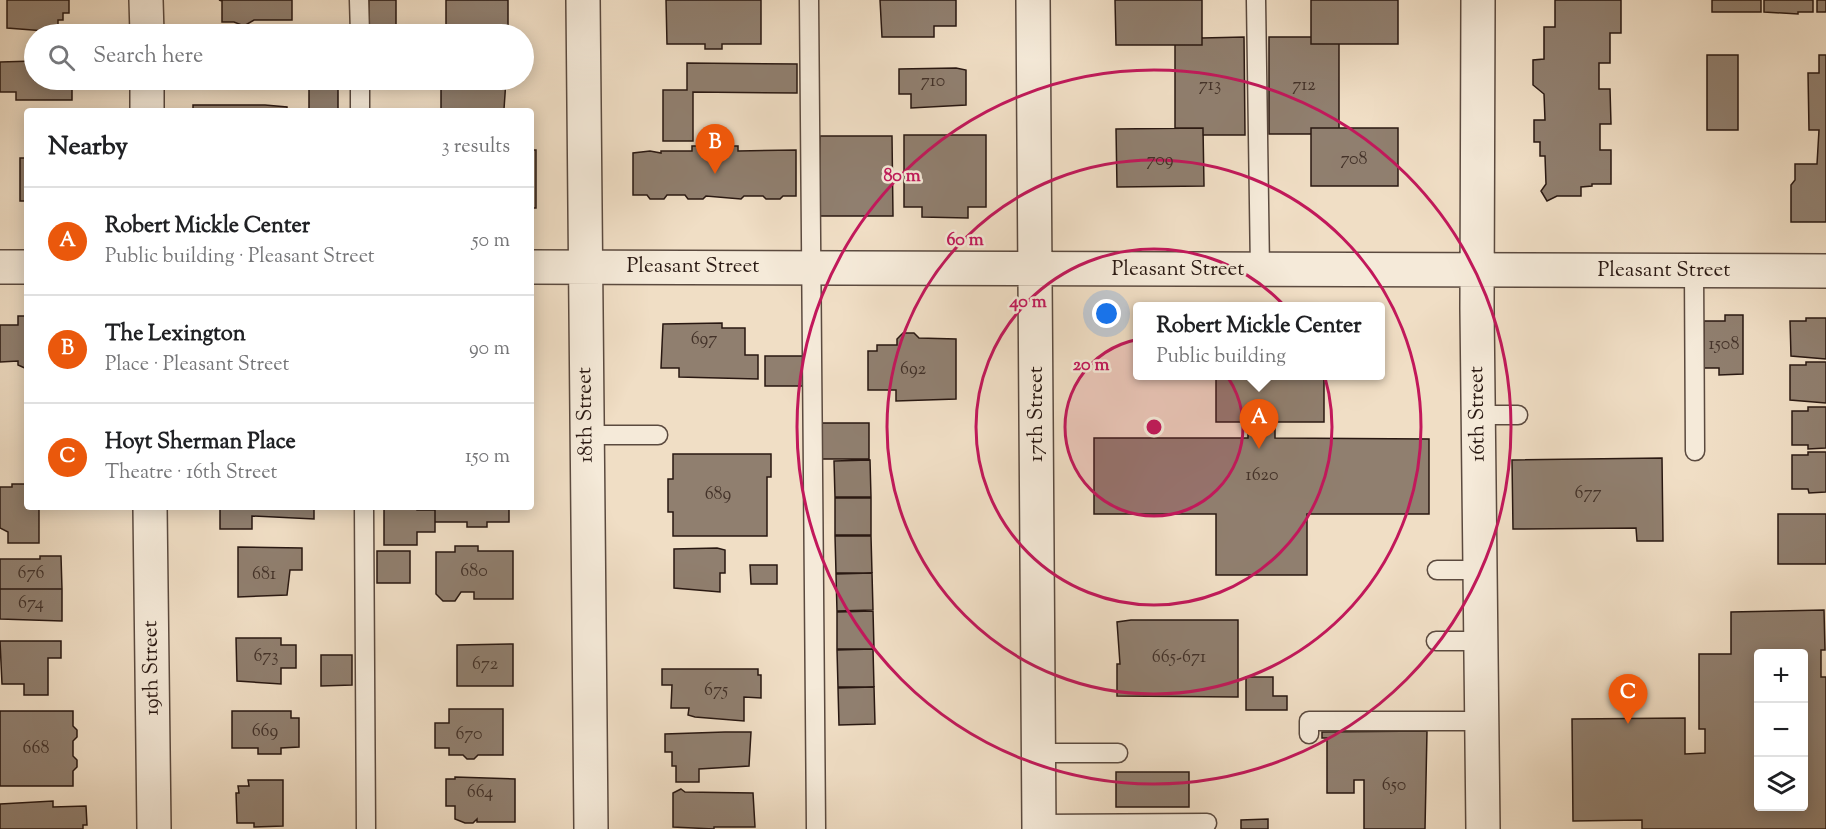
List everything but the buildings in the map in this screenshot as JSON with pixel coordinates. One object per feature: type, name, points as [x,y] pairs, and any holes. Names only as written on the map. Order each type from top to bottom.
[{"type":"street","points":[[146,0],[147,24]]},
{"type":"street","name":"18th Street","points":[[583,0],[591,829]]},
{"type":"street","name":"17th Street","points":[[1034,0],[1039,827]]},
{"type":"street","name":"16th Street","points":[[1478,0],[1478,415],[1483,829]]},
{"type":"street","points":[[147,90],[147,108]]},
{"type":"street","points":[[0,267],[24,267]]},
{"type":"street","name":"Pleasant Street","points":[[534,267],[1826,271]]},
{"type":"street","name":"19th Street","points":[[150,510],[154,829]]},
{"type":"lane","points":[[359,0],[360,24]]},
{"type":"lane","points":[[809,0],[811,268],[803,434],[816,829]]},
{"type":"lane","points":[[1256,0],[1260,270]]},
{"type":"lane","points":[[360,90],[360,108]]},
{"type":"lane","points":[[1694,271],[1695,450]]},
{"type":"lane","points":[[1478,415],[1518,415]]},
{"type":"lane","points":[[587,435],[658,435]]},
{"type":"lane","points":[[364,510],[366,829]]},
{"type":"lane","points":[[1437,570],[1480,570]]},
{"type":"lane","points":[[1436,641],[1481,641]]},
{"type":"lane","points":[[1309,734],[1309,721],[1482,721]]},
{"type":"lane","points":[[1039,753],[1118,753]]},
{"type":"lane","points":[[1039,827],[1207,823]]},
{"type":"place","name":"The Lexington","points":[[715,174]]},
{"type":"place","name":"Robert Mickle Center","points":[[1259,449]]},
{"type":"place","name":"Hoyt Sherman Place","points":[[1628,724]]}]
